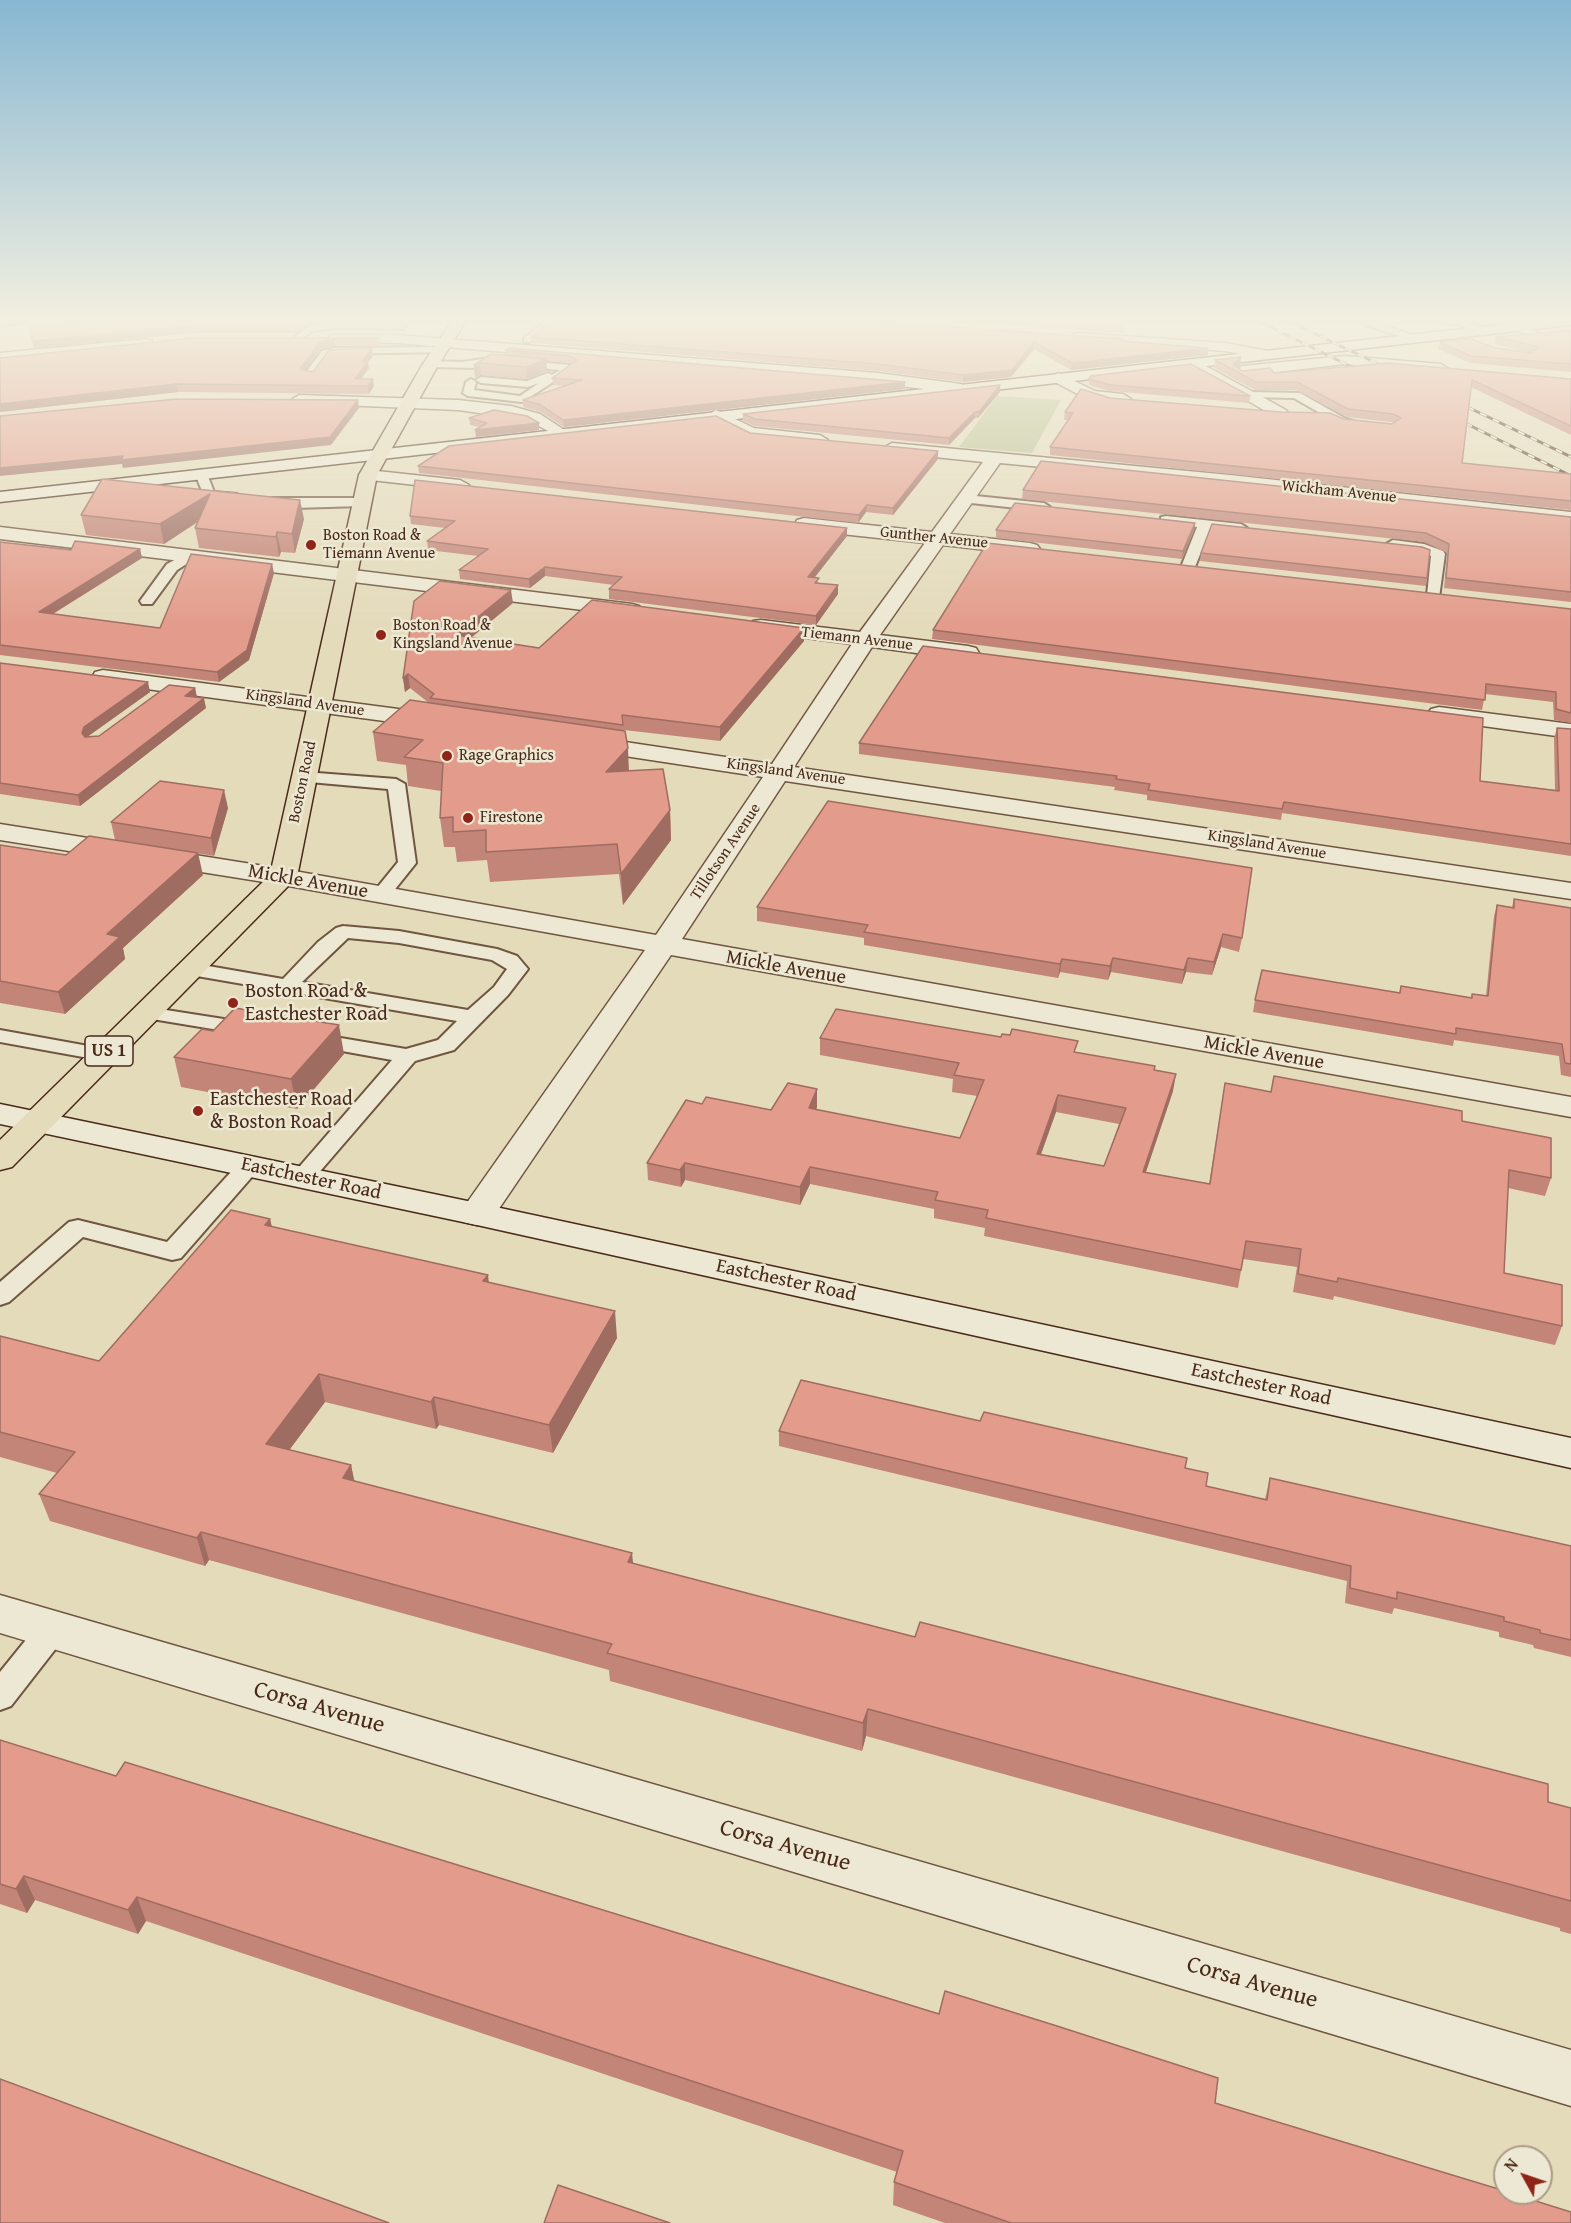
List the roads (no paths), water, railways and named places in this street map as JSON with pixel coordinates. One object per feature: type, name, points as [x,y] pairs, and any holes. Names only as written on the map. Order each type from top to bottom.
[{"type":"main road","name":"Boston Road","points":[[284,877],[368,475],[377,454],[397,422]]},
{"type":"main road","name":"US 1","points":[[0,1159],[284,877]]},
{"type":"street","points":[[542,422],[561,433]]},
{"type":"street","points":[[0,497],[658,422]]},
{"type":"street","points":[[729,422],[750,433],[843,443]]},
{"type":"street","name":"Wickham Avenue","points":[[878,446],[1230,480],[1571,518]]},
{"type":"street","name":"Tillotson Avenue","points":[[477,1214],[663,946],[866,640],[994,459]]},
{"type":"street","points":[[368,475],[473,486]]},
{"type":"street","name":"Gunther Avenue","points":[[781,521],[1050,551]]},
{"type":"street","points":[[0,533],[346,573],[648,612]]},
{"type":"street","points":[[1165,564],[1212,570]]},
{"type":"street","points":[[1411,592],[1457,597]]},
{"type":"street","name":"Tiemann Avenue","points":[[741,624],[994,657]]},
{"type":"street","name":"Kingsland Avenue","points":[[80,674],[462,725]]},
{"type":"street","points":[[1418,711],[1571,731]]},
{"type":"street","name":"Kingsland Avenue","points":[[556,739],[1571,891]]},
{"type":"street","name":"Mickle Avenue","points":[[0,832],[284,877],[1571,1107]]},
{"type":"street","name":"Eastchester Road","points":[[0,1114],[477,1214],[1571,1453]]},
{"type":"street","name":"Corsa Avenue","points":[[0,1614],[1571,2078]]},
{"type":"lane","points":[[1343,422],[1362,424]]},
{"type":"lane","points":[[201,474],[209,495],[249,499]]},
{"type":"lane","points":[[285,488],[259,500],[294,504],[362,502]]},
{"type":"lane","points":[[966,499],[1057,508]]},
{"type":"lane","points":[[1148,518],[1251,529]]},
{"type":"lane","points":[[1188,567],[1205,524]]},
{"type":"lane","points":[[1378,543],[1424,548],[1438,554],[1434,595]]},
{"type":"lane","points":[[147,601],[172,567],[191,555]]},
{"type":"lane","points":[[151,699],[171,685]]},
{"type":"lane","points":[[304,777],[396,784],[407,863],[381,894]]},
{"type":"lane","points":[[286,986],[343,932],[364,932],[399,937],[497,955],[510,960],[518,969],[501,991],[446,1045],[407,1056],[288,1035]]},
{"type":"lane","points":[[190,969],[472,1017]]},
{"type":"lane","points":[[147,1013],[266,1032]]},
{"type":"lane","points":[[0,1036],[105,1055]]},
{"type":"lane","points":[[302,1178],[407,1056]]},
{"type":"lane","points":[[0,1296],[78,1228],[172,1252],[249,1166]]},
{"type":"lane","points":[[0,1696],[53,1629]]},
{"type":"railway","points":[[1462,422],[1571,476]]},
{"type":"railway","points":[[1498,422],[1571,457]]},
{"type":"place","name":"Boston Road & Tiemann Avenue","points":[[311,545]]},
{"type":"place","name":"Boston Road & Kingsland Avenue","points":[[381,635]]},
{"type":"place","name":"Rage Graphics","points":[[447,756]]},
{"type":"place","name":"Firestone","points":[[468,818]]},
{"type":"place","name":"Boston Road & Eastchester Road","points":[[233,1003]]},
{"type":"place","name":"Eastchester Road & Boston Road","points":[[198,1111]]}]
